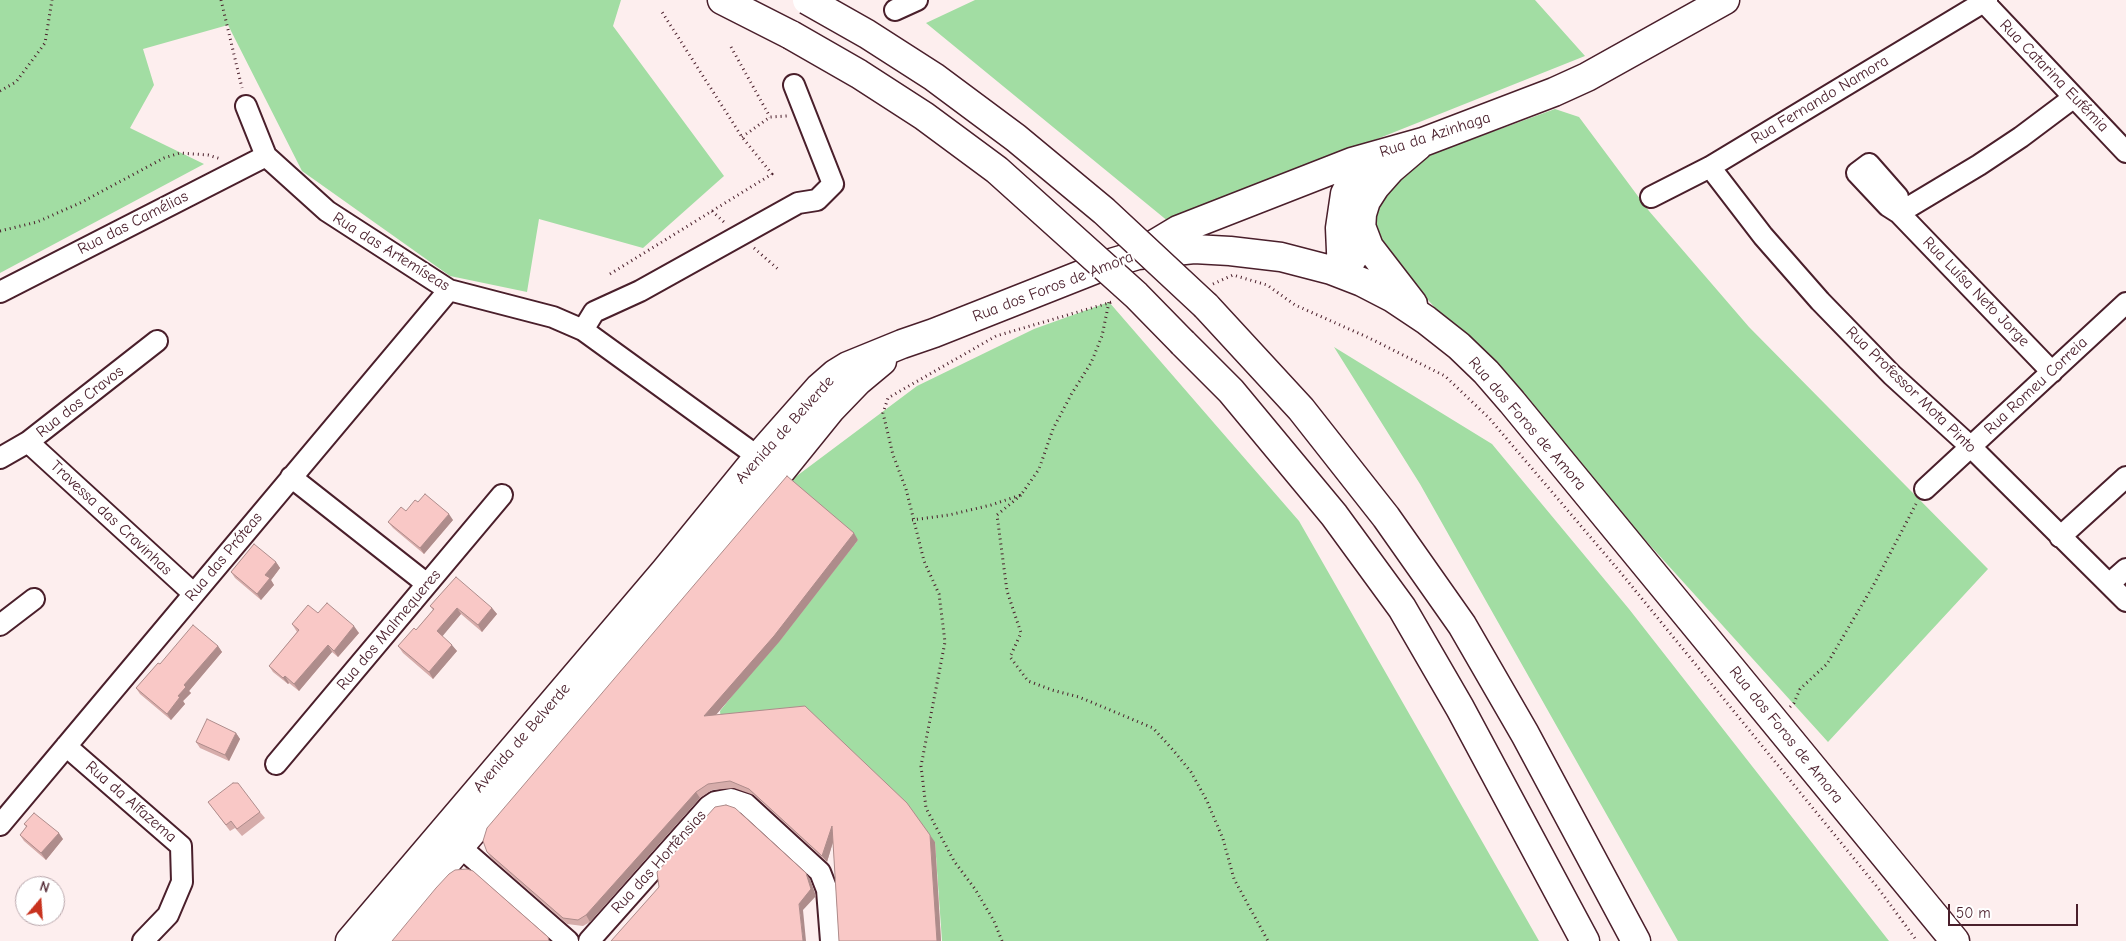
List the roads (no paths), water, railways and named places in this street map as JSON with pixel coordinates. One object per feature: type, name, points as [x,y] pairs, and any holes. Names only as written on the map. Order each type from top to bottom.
[{"type":"main road","points":[[722,0],[858,74],[924,116],[997,170],[1136,295],[1231,391],[1316,493],[1402,608],[1460,708],[1584,941]]},
{"type":"main road","points":[[808,0],[867,34],[934,77],[1016,138],[1206,296],[1301,410],[1386,517],[1462,625],[1525,734],[1636,941]]},
{"type":"main road","name":"Rua da Azinhaga","points":[[1138,254],[1178,230],[1378,154],[1423,142],[1554,92],[1587,77],[1725,0]]},
{"type":"main road","points":[[1342,274],[1360,247],[1362,214],[1366,201],[1374,187],[1391,169],[1423,142]]},
{"type":"main road","points":[[1342,274],[1340,228],[1345,194],[1354,176],[1378,154]]},
{"type":"main road","points":[[1361,226],[1369,247],[1426,320]]},
{"type":"main road","name":"Rua dos Foros de Amora","points":[[902,344],[1138,254],[1194,249],[1230,250],[1281,257],[1342,274],[1393,298],[1426,320],[1459,346],[1486,372],[1955,941]]},
{"type":"main road","name":"Avenida de Belverde","points":[[382,941],[451,839],[758,456],[834,374],[848,366],[902,344]]},
{"type":"main road","name":"Avenida de Belverde","points":[[350,941],[451,839],[780,472],[831,409],[858,381],[902,344]]},
{"type":"street","points":[[895,10],[917,0]]},
{"type":"street","name":"Rua Catarina Eufémia","points":[[1984,1],[2073,98],[2126,152]]},
{"type":"street","name":"Rua Fernando Namora","points":[[1651,197],[1710,166],[1984,1]]},
{"type":"street","points":[[583,330],[594,312],[640,291],[798,203],[818,200],[833,184],[794,85]]},
{"type":"street","name":"Rua Luísa Neto Jorge","points":[[2052,372],[1899,213],[1986,160],[2073,98]]},
{"type":"street","name":"Rua das Artemíseas","points":[[246,106],[266,156],[327,211],[448,290],[553,317],[583,330],[780,472]]},
{"type":"street","name":"Rua das Camélias","points":[[0,292],[266,156]]},
{"type":"street","name":"Rua Professor Mota Pinto","points":[[1710,166],[1763,236],[1820,301],[1892,376],[1971,447],[2126,601]]},
{"type":"street","name":"Rua das Próteas","points":[[0,825],[448,290]]},
{"type":"street","name":"Rua Romeu Correia","points":[[1925,489],[2126,303]]},
{"type":"street","name":"Rua dos Cravos","points":[[0,458],[28,442],[156,341]]},
{"type":"street","name":"Travessa das Cravinhas","points":[[28,442],[194,594]]},
{"type":"street","points":[[2060,537],[2126,477]]},
{"type":"street","points":[[291,478],[427,584]]},
{"type":"street","name":"Rua dos Malmequeres","points":[[276,764],[502,495]]},
{"type":"street","points":[[2109,584],[2126,568]]},
{"type":"street","points":[[0,625],[34,599]]},
{"type":"street","name":"Rua da Alfazema","points":[[66,746],[181,846],[182,882],[168,915],[144,941]]},
{"type":"street","name":"Rua das Hortênsias","points":[[589,941],[709,806],[715,802],[731,799],[746,804],[820,872],[827,890],[831,941]]},
{"type":"street","points":[[451,839],[568,941]]}]
